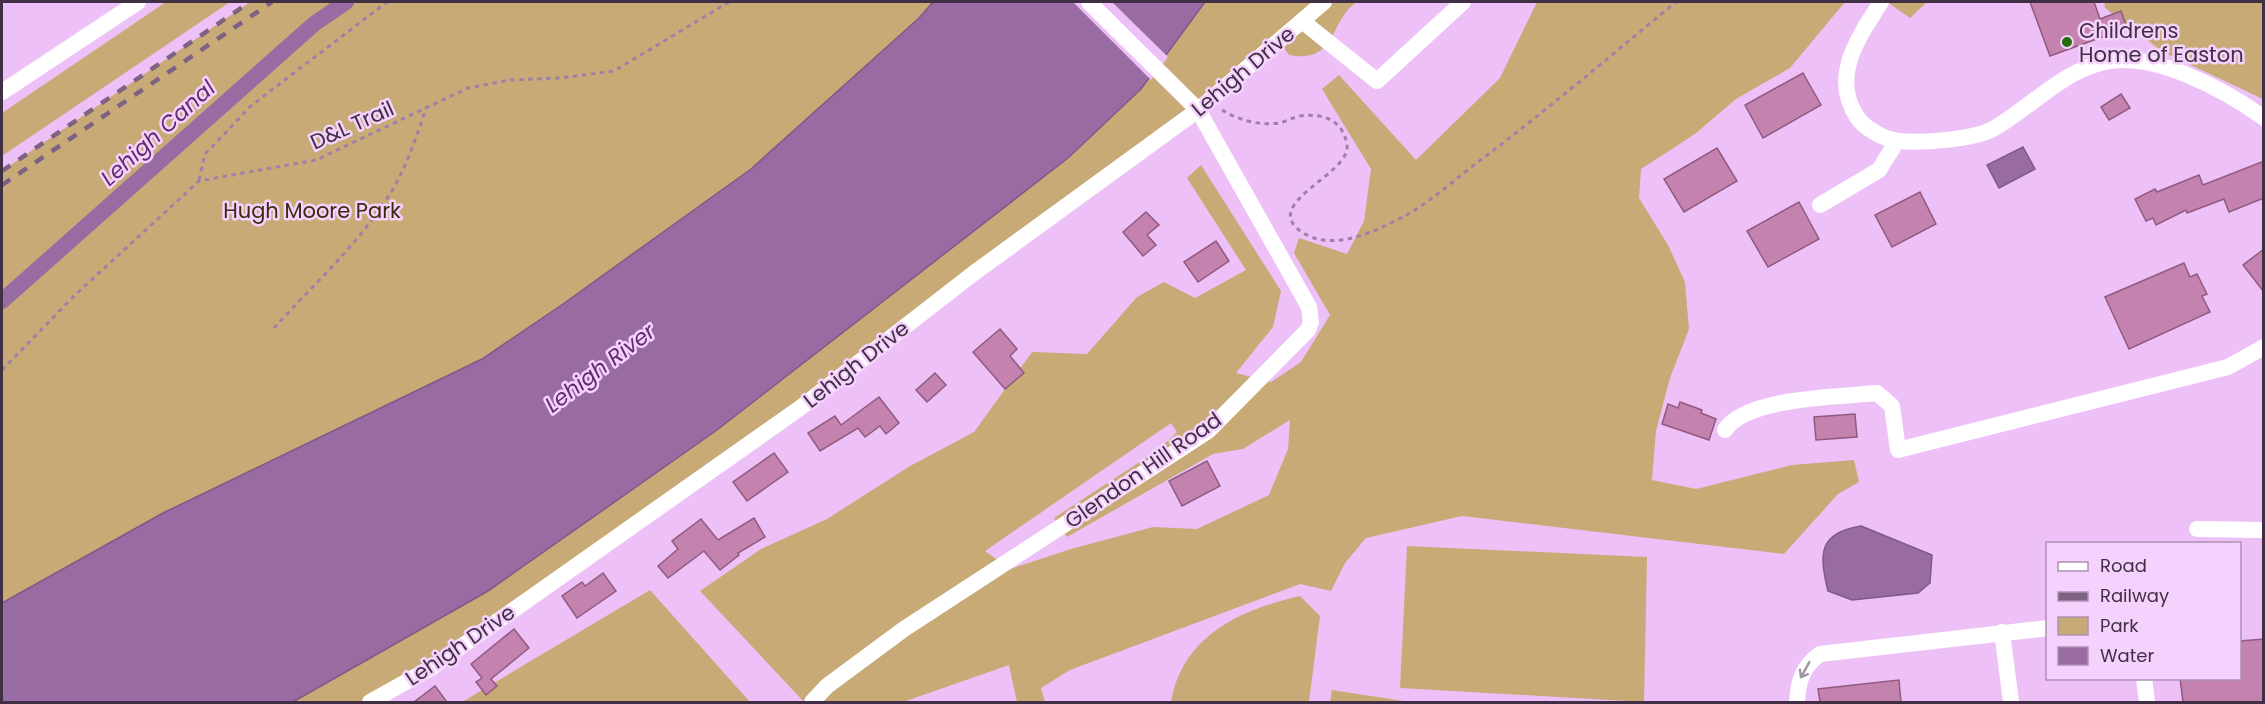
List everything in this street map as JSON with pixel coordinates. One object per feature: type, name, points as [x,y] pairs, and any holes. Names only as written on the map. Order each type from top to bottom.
[{"type":"street","points":[[2,92],[138,2]]},
{"type":"street","name":"Glendon Hill Road","points":[[812,702],[827,686],[904,628],[1208,431],[1308,330],[1311,322],[1309,307],[1198,110],[1089,2]]},
{"type":"street","name":"Lehigh Drive","points":[[370,702],[431,668],[800,408],[974,273],[1198,110],[1324,2]]},
{"type":"street","points":[[1302,21],[1377,81],[1463,2]]},
{"type":"street","points":[[1881,2],[1851,53],[1845,75],[1845,95],[1860,123],[1897,141],[1928,141],[1991,130],[2071,75],[2104,62],[2126,60],[2152,63],[2184,74],[2244,104],[2264,118]]},
{"type":"street","points":[[1820,205],[1879,170],[1897,141]]},
{"type":"street","points":[[1725,430],[1730,422],[1751,410],[1807,400],[1878,393],[1892,406],[1898,450],[2228,367],[2264,347]]},
{"type":"street","points":[[2197,528],[2264,530]]},
{"type":"street","points":[[1797,702],[1801,674],[1809,662],[1820,654],[2046,628]]},
{"type":"street","points":[[2002,632],[2011,702]]},
{"type":"street","points":[[2144,680],[2147,702]]},
{"type":"path","points":[[2,370],[75,295],[199,181],[205,154],[252,105],[387,2]]},
{"type":"path","name":"D&L Trail","points":[[199,181],[315,160],[468,88],[510,80],[614,71],[729,2]]},
{"type":"path","points":[[1227,113],[1254,123],[1279,123],[1299,116],[1318,115],[1336,121],[1345,135],[1348,148],[1344,161],[1300,195],[1294,203],[1291,214],[1295,225],[1305,234],[1322,240],[1346,239],[1376,229],[1410,213],[1518,132],[1676,2]]},
{"type":"path","points":[[274,328],[359,235],[393,189],[414,145],[426,108]]},
{"type":"green space","points":[[166,2],[230,2],[2,156],[2,113]]},
{"type":"green space","name":"Hugh Moore Park","points":[[250,2],[933,2],[919,18],[751,169],[563,304],[482,359],[163,513],[2,603],[2,171]]},
{"type":"green space","points":[[1205,2],[1357,2],[1341,19],[1325,47],[1305,56],[1289,55],[1280,42],[800,408],[370,702],[293,702],[488,591],[717,430],[1068,158],[1141,89]]},
{"type":"green space","points":[[1537,2],[1845,2],[1790,68],[1736,99],[1695,134],[1641,169],[1639,198],[1668,245],[1685,282],[1689,329],[1670,378],[1656,431],[1652,480],[1696,489],[1792,465],[1854,460],[1859,482],[1838,494],[1784,554],[1462,516],[1366,538],[1345,563],[1331,591],[1300,584],[1070,670],[1041,688],[1045,702],[1017,702],[1009,665],[903,702],[804,702],[700,591],[761,549],[827,519],[910,466],[974,432],[1032,352],[1087,354],[1137,297],[1164,282],[1195,298],[1246,270],[1187,178],[1201,165],[1281,291],[1273,327],[1236,373],[1271,382],[1301,362],[1330,315],[1294,253],[1299,238],[1347,254],[1364,221],[1371,169],[1322,89],[1339,75],[1416,160],[1500,78]],"holes":[[[1290,420],[1288,449],[1269,495],[1197,529],[1153,527],[1071,549],[1010,569],[985,551],[1171,423],[1177,432],[1158,450],[1054,518],[1067,537],[1213,454],[1243,449]]]},
{"type":"green space","points":[[1887,2],[1927,2],[1910,18]]},
{"type":"green space","points":[[2104,2],[2263,2],[2263,99],[2163,52],[2105,8]]},
{"type":"green space","points":[[1407,546],[1647,557],[1644,702],[1400,688]]},
{"type":"green space","points":[[650,590],[750,702],[462,702]]},
{"type":"green space","points":[[1300,596],[1320,616],[1309,702],[1171,702],[1177,679],[1187,660],[1201,643],[1236,618],[1256,609]]},
{"type":"green space","points":[[1332,690],[1410,702],[1330,702]]},
{"type":"water","name":"Lehigh River","points":[[933,2],[1205,2],[1141,89],[1068,158],[717,430],[488,591],[293,702],[2,702],[2,603],[163,513],[482,359],[563,304],[751,169],[919,18]]},
{"type":"water","points":[[2023,147],[2035,169],[1999,188],[1987,165]]},
{"type":"water","points":[[1861,526],[1932,555],[1930,583],[1918,593],[1852,600],[1828,591],[1823,566],[1825,547],[1836,534]]},
{"type":"pier","points":[[1073,2],[1112,2],[1168,57],[1151,80]]},
{"type":"building","name":"Childrens Home of Easton","points":[[2030,2],[2094,2],[2100,19],[2121,11],[2127,28],[2050,56]]},
{"type":"building","points":[[1803,73],[1821,105],[1763,138],[1745,105]]},
{"type":"building","points":[[2121,94],[2130,108],[2109,120],[2101,107]]},
{"type":"building","points":[[1717,148],[1737,181],[1684,212],[1664,179]]},
{"type":"building","points":[[2264,161],[2264,198],[2229,212],[2224,199],[2187,213],[2186,210],[2156,225],[2153,218],[2146,221],[2135,199],[2155,189],[2157,192],[2199,175],[2203,185]]},
{"type":"building","points":[[1920,192],[1936,224],[1892,247],[1875,215]]},
{"type":"building","points":[[1799,202],[1819,239],[1768,267],[1747,231]]},
{"type":"building","points":[[1146,212],[1159,225],[1147,235],[1156,245],[1143,256],[1123,232]]},
{"type":"building","points":[[1216,241],[1229,261],[1198,282],[1184,262]]},
{"type":"building","points":[[2264,249],[2264,292],[2243,265]]},
{"type":"building","points":[[2184,263],[2190,277],[2197,274],[2207,294],[2202,296],[2210,312],[2129,349],[2105,297]]},
{"type":"building","points":[[1000,329],[1017,349],[1010,356],[1024,373],[1005,389],[973,352]]},
{"type":"building","points":[[935,373],[946,385],[927,402],[916,390]]},
{"type":"building","points":[[879,397],[899,423],[886,434],[880,426],[865,437],[858,428],[820,451],[808,433],[835,416],[841,425]]},
{"type":"building","points":[[1680,402],[1702,410],[1701,413],[1716,419],[1709,440],[1662,424],[1668,404],[1678,408]]},
{"type":"building","points":[[1855,414],[1857,437],[1816,440],[1814,417]]},
{"type":"building","points":[[774,453],[788,472],[747,501],[733,482]]},
{"type":"building","points":[[1207,461],[1220,486],[1182,506],[1169,481]]},
{"type":"building","points":[[754,518],[765,537],[738,553],[739,555],[720,570],[704,551],[668,578],[658,566],[678,549],[672,541],[701,519],[718,540]]},
{"type":"building","points":[[603,573],[616,591],[577,618],[562,596],[582,582],[585,586]]},
{"type":"building","points":[[514,629],[529,648],[491,679],[497,686],[486,695],[476,682],[482,678],[471,664]]},
{"type":"building","points":[[2264,639],[2264,702],[2183,702],[2180,680],[2241,680],[2241,641]]},
{"type":"building","points":[[1899,680],[1901,702],[1820,702],[1818,689]]},
{"type":"building","points":[[435,686],[447,702],[414,702]]},
{"type":"waterway","name":"Lehigh Canal","points":[[2,301],[314,24],[346,2]]},
{"type":"railway","points":[[2,171],[250,2]]},
{"type":"railway","points":[[2,185],[272,2]]},
{"type":"place","name":"Childrens Home of Easton","points":[[2067,42]]}]
